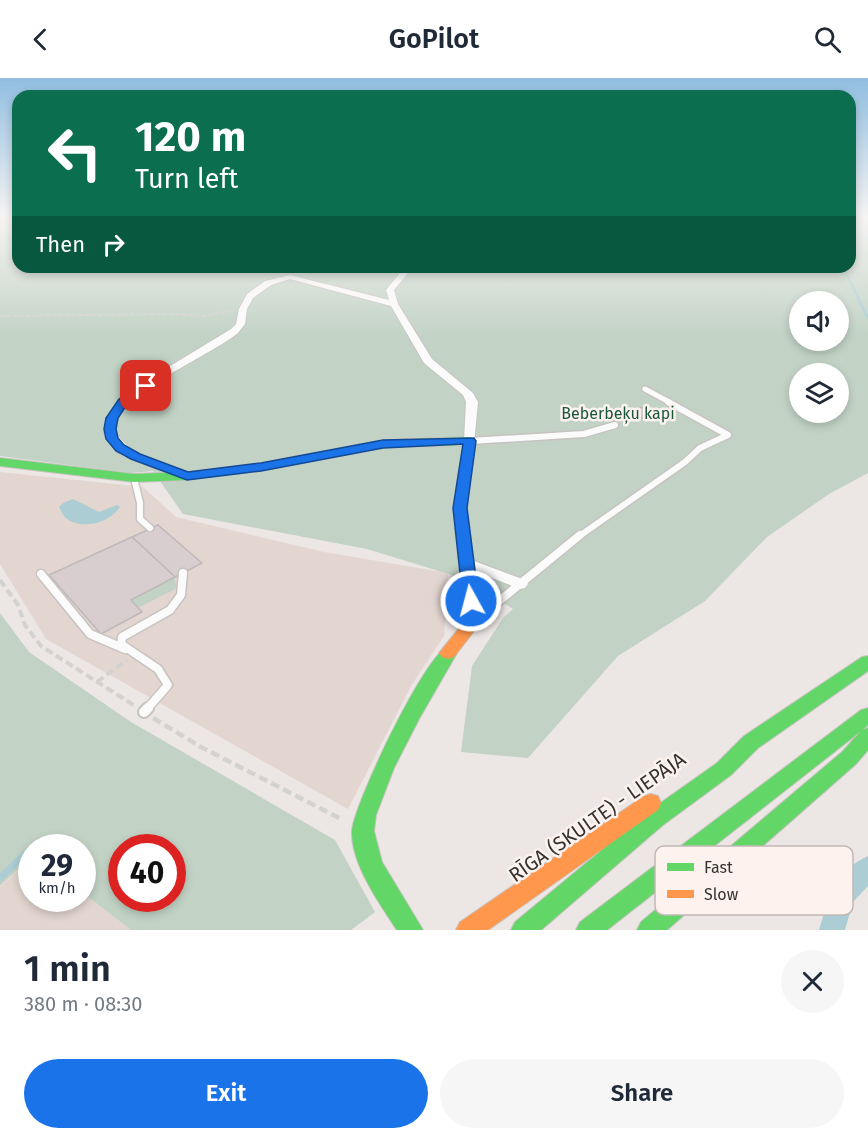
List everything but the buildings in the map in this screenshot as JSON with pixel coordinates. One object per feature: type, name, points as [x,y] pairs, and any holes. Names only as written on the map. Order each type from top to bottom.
[{"type":"main road","points":[[0,462],[134,478],[187,476],[261,467],[383,444],[470,441],[460,508],[473,622],[441,662],[368,803],[362,829],[372,866],[411,930]]},
{"type":"main road","points":[[523,930],[656,818],[724,770],[751,742],[868,662]]},
{"type":"main road","points":[[697,846],[868,715]]},
{"type":"main road","points":[[747,846],[849,758],[868,736]]},
{"type":"main road","name":"RĪGA (SKULTE) - LIEPĀJA","points":[[703,767],[751,742]]},
{"type":"main road","name":"RĪGA (SKULTE) - LIEPĀJA","points":[[468,930],[664,794]]},
{"type":"main road","points":[[588,930],[655,879]]},
{"type":"main road","points":[[649,930],[666,915]]},
{"type":"street","points":[[404,273],[390,290],[394,304],[428,361],[468,393],[472,402],[470,441]]},
{"type":"street","points":[[187,476],[120,448],[112,439],[110,429],[112,418],[123,401],[214,346],[237,329],[241,324],[243,308],[252,295],[265,285],[290,277],[394,304]]},
{"type":"street","points":[[466,563],[520,584]]},
{"type":"lane","points":[[473,622],[571,542],[685,462],[700,448],[728,435],[645,389]]},
{"type":"lane","points":[[470,441],[584,434],[615,424]]},
{"type":"lane","points":[[134,478],[134,490],[141,507],[140,519],[150,528]]},
{"type":"lane","points":[[131,652],[121,644],[122,637],[170,610],[181,595],[183,573]]},
{"type":"lane","points":[[42,574],[90,634],[161,668],[168,685],[144,712]]},
{"type":"path","points":[[0,315],[174,314],[195,317],[213,316],[243,308]]},
{"type":"path","points":[[0,580],[18,605],[25,625],[41,646],[201,747],[362,829]]},
{"type":"path","points":[[97,682],[131,652]]},
{"type":"shaded area","points":[[0,472],[143,487],[176,517],[324,552],[448,573],[444,636],[411,686],[348,809],[46,639],[0,564]]},
{"type":"shaded area","points":[[18,870],[18,912],[96,912],[96,903],[131,930],[0,930],[0,887]]},
{"type":"green space","name":"Beberbeķu kapi","points":[[0,258],[12,258],[12,273],[856,273],[856,258],[868,258],[868,473],[829,494],[767,537],[705,601],[618,656],[528,758],[461,752],[472,666],[503,618],[513,609],[468,580],[367,549],[183,514],[153,471],[130,473],[0,456]]},
{"type":"green space","points":[[174,577],[177,588],[138,608],[131,600]]},
{"type":"green space","points":[[0,613],[29,652],[131,722],[335,840],[375,912],[351,930],[131,930],[96,903],[96,834],[18,834],[18,869],[0,886]]},
{"type":"water","points":[[73,499],[99,512],[117,505],[120,507],[116,513],[103,521],[81,524],[67,519],[59,507]]},
{"type":"waterway","points":[[846,273],[859,299]]},
{"type":"waterway","points":[[858,298],[868,318]]},
{"type":"waterway","points":[[0,878],[18,861]]},
{"type":"waterway","points":[[853,884],[868,868]]},
{"type":"waterway","points":[[832,930],[836,915]]},
{"type":"traffic: fast","points":[[0,462],[134,478],[187,476],[261,467],[383,444],[470,441],[468,456]]},
{"type":"traffic: fast","points":[[411,930],[374,870],[364,844],[363,831],[373,793],[384,768],[448,653]]},
{"type":"traffic: fast","points":[[523,930],[656,818],[724,769],[751,742],[868,662]]},
{"type":"traffic: fast","points":[[697,846],[868,715]]},
{"type":"traffic: fast","points":[[747,846],[849,758],[868,736]]},
{"type":"traffic: fast","points":[[588,930],[655,879]]},
{"type":"traffic: fast","points":[[649,930],[666,915]]},
{"type":"traffic: slow","points":[[448,653],[473,622],[460,508],[468,456]]},
{"type":"traffic: slow","points":[[468,930],[651,803]]},
{"type":"route","points":[[146,386],[123,401],[112,418],[110,429],[112,439],[120,448],[136,456],[187,476],[261,467],[383,444],[470,441],[460,508],[471,601]]}]
